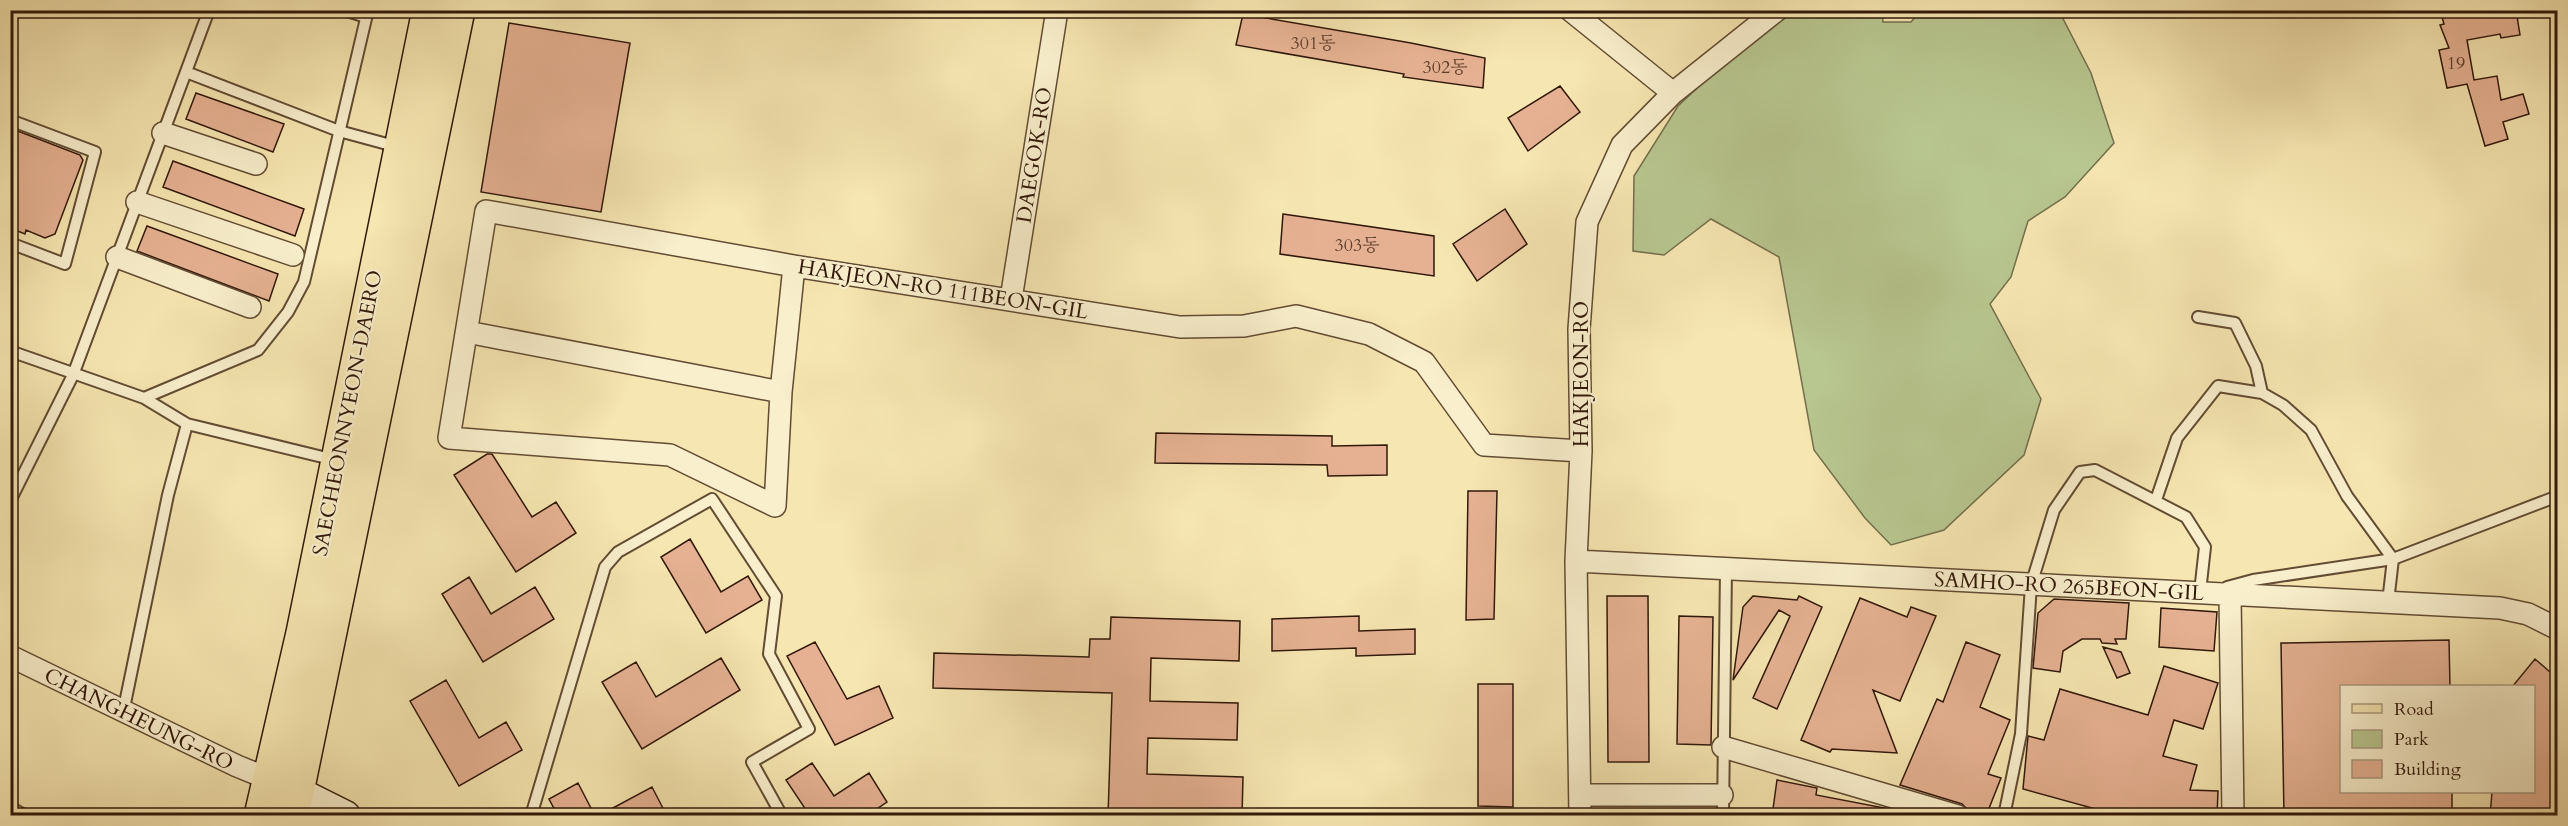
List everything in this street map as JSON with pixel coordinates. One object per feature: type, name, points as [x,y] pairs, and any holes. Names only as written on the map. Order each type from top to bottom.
[{"type":"main road","name":"SAECHEONNYEON-DAERO","points":[[286,795],[303,633],[429,10]]},
{"type":"main road","name":"SAECHEONNYEON-DAERO","points":[[261,816],[286,795],[320,686],[400,282],[458,10]]},
{"type":"main road","points":[[303,633],[309,653],[305,684],[311,689],[320,686]]},
{"type":"street","name":"DAEGOK-RO","points":[[1011,299],[1057,10]]},
{"type":"street","points":[[1570,10],[1673,93]]},
{"type":"street","name":"HAKJEON-RO","points":[[1580,806],[1576,561],[1581,451],[1579,329],[1587,222],[1622,145],[1673,93],[1777,10]]},
{"type":"street","points":[[163,133],[256,164]]},
{"type":"street","points":[[137,202],[293,255]]},
{"type":"street","name":"HAKJEON-RO 111BEON-GIL","points":[[781,392],[775,506],[670,455],[448,438],[486,211],[794,266],[1180,327],[1244,326],[1296,316],[1369,334],[1424,362],[1484,445],[1581,451]]},
{"type":"street","points":[[117,257],[250,307]]},
{"type":"street","points":[[467,332],[781,392],[794,266]]},
{"type":"street","name":"SAMHO-RO 265BEON-GIL","points":[[1576,561],[2516,610],[2558,630]]},
{"type":"street","points":[[2230,595],[2233,816]]},
{"type":"street","name":"CHANGHEUNG-RO","points":[[10,656],[123,713],[237,766],[286,795]]},
{"type":"street","points":[[1723,747],[1958,816]]},
{"type":"street","points":[[286,795],[345,816]]},
{"type":"street","points":[[1580,806],[1723,806]]},
{"type":"lane","points":[[10,501],[73,375],[209,10]]},
{"type":"lane","points":[[144,398],[258,350],[288,312],[304,282],[367,14],[344,10]]},
{"type":"lane","points":[[186,72],[339,131],[401,147]]},
{"type":"lane","points":[[10,120],[95,152],[65,264],[10,243]]},
{"type":"lane","points":[[2198,317],[2235,323],[2256,366],[2262,393]]},
{"type":"lane","points":[[10,351],[144,398],[187,424],[338,461]]},
{"type":"lane","points":[[2156,500],[2177,438],[2218,386],[2262,393],[2283,405],[2311,430],[2347,496],[2393,559],[2388,602]]},
{"type":"lane","points":[[123,713],[168,495],[187,424]]},
{"type":"lane","points":[[2004,816],[2021,734],[2031,585],[2054,510],[2080,472],[2095,470],[2186,517],[2205,547],[2198,592],[2253,580],[2393,559],[2558,496]]},
{"type":"lane","points":[[531,816],[605,567],[618,552],[712,499],[776,596],[769,654],[809,729],[752,762],[782,816]]},
{"type":"lane","points":[[1723,806],[1726,569]]},
{"type":"lane","points":[[10,807],[26,816]]},
{"type":"green space","points":[[1792,11],[1882,11],[1883,22],[1911,22],[1920,11],[2059,11],[2091,73],[2114,143],[2065,197],[2028,221],[2011,277],[1990,304],[2041,399],[2024,455],[1944,530],[1891,545],[1865,518],[1814,450],[1779,257],[1711,219],[1664,255],[1633,251],[1634,176],[1678,106],[1754,35]]},
{"type":"building","points":[[2440,10],[2516,10],[2520,35],[2501,38],[2500,34],[2467,40],[2474,80],[2497,76],[2501,100],[2523,94],[2529,114],[2503,122],[2508,139],[2485,146],[2467,84],[2447,88],[2439,50],[2449,48],[2440,25],[2444,24]]},
{"type":"building","points":[[1243,14],[1485,58],[1483,88],[1403,77],[1404,74],[1236,45]]},
{"type":"building","points":[[509,23],[630,43],[601,212],[481,192]]},
{"type":"building","points":[[1560,86],[1580,112],[1528,151],[1508,118]]},
{"type":"building","points":[[196,93],[284,124],[273,152],[186,119]]},
{"type":"building","points":[[10,128],[80,155],[83,160],[55,234],[45,238],[26,230],[25,234],[10,228]]},
{"type":"building","points":[[173,161],[304,209],[295,236],[163,187]]},
{"type":"building","points":[[1505,209],[1527,244],[1477,281],[1453,244]]},
{"type":"building","points":[[1283,214],[1434,236],[1434,276],[1280,254]]},
{"type":"building","points":[[147,226],[278,274],[269,301],[137,251]]},
{"type":"building","points":[[1156,433],[1332,436],[1332,446],[1387,445],[1387,475],[1328,476],[1327,465],[1155,463]]},
{"type":"building","points":[[487,454],[492,454],[532,517],[556,502],[576,533],[516,572],[454,475]]},
{"type":"building","points":[[1468,491],[1497,491],[1494,619],[1466,620]]},
{"type":"building","points":[[690,539],[721,592],[748,576],[762,600],[706,633],[661,557]]},
{"type":"building","points":[[469,577],[491,614],[535,587],[554,619],[483,662],[442,594]]},
{"type":"building","points":[[1607,596],[1648,596],[1649,762],[1608,762]]},
{"type":"building","points":[[1753,596],[1797,600],[1799,596],[1822,607],[1777,709],[1753,698],[1790,616],[1779,610],[1733,680],[1743,607]]},
{"type":"building","points":[[1860,598],[1907,617],[1911,607],[1936,616],[1900,701],[1873,690],[1897,753],[1832,749],[1830,752],[1801,740]]},
{"type":"building","points":[[2054,599],[2129,603],[2126,639],[2115,639],[2117,644],[2102,643],[2100,639],[2082,639],[2063,651],[2060,672],[2033,668],[2038,613]]},
{"type":"building","points":[[2161,608],[2217,612],[2214,651],[2159,647]]},
{"type":"building","points":[[1359,616],[1359,631],[1415,629],[1415,654],[1356,656],[1356,648],[1272,651],[1272,619]]},
{"type":"building","points":[[1679,616],[1713,617],[1711,745],[1677,744]]},
{"type":"building","points":[[1111,617],[1240,621],[1239,661],[1151,658],[1150,701],[1238,703],[1237,740],[1148,738],[1147,774],[1243,777],[1242,816],[1108,816],[1112,693],[933,688],[934,653],[1089,657],[1090,639],[1110,639]]},
{"type":"building","points":[[2449,640],[2450,685],[2340,685],[2340,793],[2452,793],[2452,816],[2284,816],[2281,643]]},
{"type":"building","points":[[815,642],[847,699],[879,686],[893,718],[835,745],[787,656]]},
{"type":"building","points":[[1966,642],[2000,655],[1980,707],[2010,720],[1988,774],[2001,778],[1986,816],[1970,812],[1962,804],[1900,785],[1937,699],[1943,702]]},
{"type":"building","points":[[2103,647],[2121,652],[2130,673],[2117,678]]},
{"type":"building","points":[[721,658],[740,690],[642,749],[602,682],[636,662],[656,697]]},
{"type":"building","points":[[2535,659],[2558,679],[2558,816],[2490,816],[2492,793],[2535,793],[2535,685],[2514,685]]},
{"type":"building","points":[[2164,666],[2218,683],[2203,729],[2174,720],[2163,756],[2197,765],[2190,790],[2218,791],[2217,816],[2121,816],[2023,789],[2028,736],[2044,740],[2060,689],[2148,715]]},
{"type":"building","points":[[446,680],[479,738],[506,722],[522,750],[459,786],[410,701]]},
{"type":"building","points":[[1478,684],[1513,684],[1513,807],[1478,806]]},
{"type":"building","points":[[812,763],[834,796],[869,773],[887,802],[866,816],[810,816],[786,780]]},
{"type":"building","points":[[1777,780],[1817,788],[1816,795],[1890,809],[1890,816],[1818,816],[1773,809]]},
{"type":"building","points":[[578,783],[595,816],[558,816],[549,799]]},
{"type":"building","points":[[652,787],[667,816],[598,816]]}]
